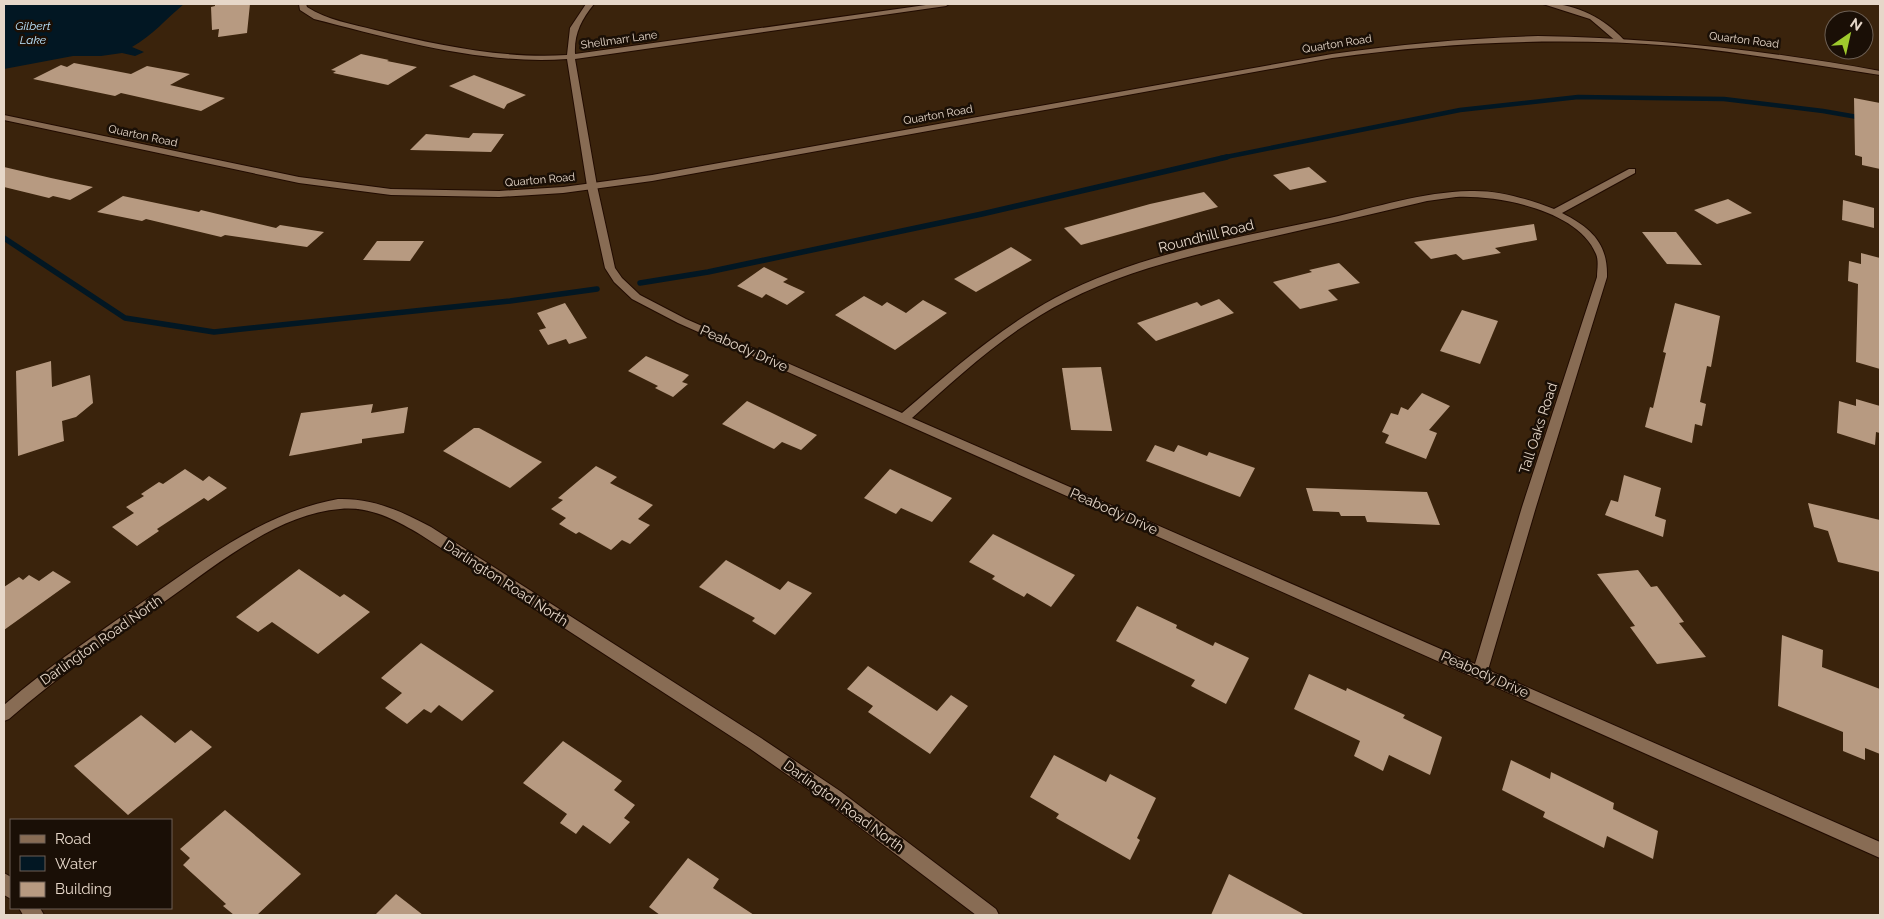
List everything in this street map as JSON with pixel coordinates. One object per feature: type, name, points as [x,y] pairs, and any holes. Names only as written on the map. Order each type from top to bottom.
[{"type":"street","name":"Shellmarr Lane","points":[[303,4],[303,8],[316,17],[457,49],[495,56],[571,58],[942,4]]},
{"type":"street","name":"Peabody Drive","points":[[590,4],[576,21],[570,39],[571,58],[592,186],[610,268],[618,280],[636,297],[682,321],[1880,850]]},
{"type":"street","points":[[1547,4],[1561,5],[1593,16],[1620,40]]},
{"type":"street","name":"Quarton Road","points":[[4,118],[299,180],[362,189],[429,194],[482,194],[592,186],[712,168],[1360,51],[1481,39],[1620,40],[1759,53],[1880,73]]},
{"type":"street","points":[[1555,213],[1632,171]]},
{"type":"street","name":"Roundhill Road","points":[[904,419],[984,349],[1037,312],[1095,283],[1139,268],[1228,243],[1427,198],[1457,194],[1511,198],[1555,213]]},
{"type":"street","name":"Tall Oaks Road","points":[[1480,672],[1529,506],[1602,277],[1603,264],[1596,244],[1586,233],[1555,213]]},
{"type":"street","name":"Darlington Road North","points":[[4,714],[51,674],[82,652],[208,565],[272,525],[315,508],[336,504],[369,505],[396,514],[426,531],[755,743],[834,797],[990,915]]},
{"type":"water","name":"Gilbert Lake","points":[[4,4],[184,4],[153,32],[132,47],[144,52],[135,56],[122,53],[101,56],[73,56],[4,69]]},
{"type":"building","points":[[215,4],[250,4],[247,33],[218,37],[219,29],[212,30],[211,7],[215,6]]},
{"type":"building","points":[[361,54],[417,67],[388,85],[333,73],[336,71],[331,70]]},
{"type":"building","points":[[74,63],[131,74],[147,66],[190,74],[170,85],[225,98],[201,111],[121,93],[115,96],[33,79],[61,65],[67,67]]},
{"type":"building","points":[[474,75],[526,95],[507,104],[504,109],[449,86]]},
{"type":"building","points":[[1854,98],[1880,103],[1880,169],[1862,165],[1862,157],[1855,155]]},
{"type":"building","points":[[473,133],[504,134],[491,152],[410,150],[426,134],[469,138]]},
{"type":"building","points":[[4,167],[93,187],[70,200],[53,196],[49,198],[4,187]]},
{"type":"building","points":[[1309,167],[1327,182],[1290,190],[1273,175]]},
{"type":"building","points":[[1204,192],[1218,207],[1081,245],[1064,228],[1150,204]]},
{"type":"building","points":[[123,196],[199,212],[201,210],[276,228],[280,225],[324,232],[307,247],[225,235],[221,237],[146,219],[142,221],[97,212]]},
{"type":"building","points":[[1728,199],[1752,213],[1717,224],[1694,210]]},
{"type":"building","points":[[1843,200],[1874,208],[1874,228],[1842,220]]},
{"type":"building","points":[[1534,224],[1537,240],[1495,248],[1501,253],[1463,260],[1456,254],[1431,259],[1414,242]]},
{"type":"building","points":[[1642,232],[1676,232],[1702,265],[1667,264]]},
{"type":"building","points":[[377,241],[424,241],[410,261],[363,260]]},
{"type":"building","points":[[1011,247],[1032,260],[976,292],[954,279]]},
{"type":"building","points":[[1861,253],[1880,258],[1880,369],[1856,362],[1858,284],[1848,281],[1849,261],[1861,264]]},
{"type":"building","points":[[1339,263],[1360,283],[1328,290],[1338,300],[1300,309],[1273,282],[1312,272],[1309,270]]},
{"type":"building","points":[[764,267],[788,279],[783,282],[805,292],[787,305],[766,294],[762,298],[737,286]]},
{"type":"building","points":[[864,296],[882,306],[887,302],[906,313],[923,300],[947,313],[895,350],[835,315]]},
{"type":"building","points":[[1219,299],[1234,313],[1156,341],[1137,323],[1197,302],[1201,306]]},
{"type":"building","points":[[565,303],[587,338],[569,344],[566,339],[548,345],[539,330],[546,328],[537,313]]},
{"type":"building","points":[[1675,303],[1720,316],[1711,367],[1707,366],[1700,402],[1706,404],[1702,426],[1695,424],[1692,443],[1645,427],[1650,407],[1653,408],[1666,353],[1663,352]]},
{"type":"building","points":[[1462,310],[1498,321],[1480,364],[1440,351]]},
{"type":"building","points":[[646,356],[689,375],[682,382],[688,384],[673,397],[655,388],[658,386],[628,371]]},
{"type":"building","points":[[51,361],[52,387],[90,375],[93,403],[76,417],[62,421],[64,441],[18,456],[16,371]]},
{"type":"building","points":[[1101,367],[1112,431],[1071,430],[1062,368]]},
{"type":"building","points":[[1422,393],[1450,406],[1429,430],[1437,433],[1426,459],[1385,443],[1389,435],[1382,432],[1391,413],[1398,415],[1401,407],[1408,410]]},
{"type":"building","points":[[1856,399],[1880,406],[1880,433],[1876,432],[1875,445],[1837,433],[1839,401],[1856,406]]},
{"type":"building","points":[[747,401],[817,435],[801,450],[782,442],[774,449],[722,424]]},
{"type":"building","points":[[373,404],[371,413],[408,407],[404,433],[362,439],[362,443],[289,456],[301,413]]},
{"type":"building","points":[[474,428],[479,428],[542,462],[510,488],[443,451]]},
{"type":"building","points":[[1155,445],[1174,452],[1178,445],[1207,456],[1209,452],[1255,468],[1240,497],[1146,461]]},
{"type":"building","points":[[596,466],[617,477],[610,483],[653,505],[638,519],[650,525],[630,544],[622,540],[611,550],[579,532],[576,534],[559,524],[566,518],[551,509],[563,500],[558,498]]},
{"type":"building","points":[[185,469],[203,481],[209,476],[227,488],[208,501],[204,498],[157,529],[159,531],[137,546],[112,527],[134,513],[126,507],[144,496],[141,494],[159,482],[163,484]]},
{"type":"building","points":[[890,469],[952,498],[932,522],[901,508],[896,514],[864,498]]},
{"type":"building","points":[[1624,475],[1661,488],[1655,516],[1666,520],[1663,537],[1605,515],[1611,500],[1618,502]]},
{"type":"building","points":[[1306,488],[1427,492],[1440,525],[1367,522],[1365,516],[1341,516],[1339,512],[1313,511]]},
{"type":"building","points":[[1808,503],[1880,520],[1880,572],[1838,562],[1828,531],[1814,527]]},
{"type":"building","points":[[993,534],[1075,575],[1051,607],[1027,593],[1024,597],[992,579],[995,576],[969,562]]},
{"type":"building","points":[[726,560],[780,590],[788,581],[812,593],[775,635],[752,621],[755,618],[699,587]]},
{"type":"building","points":[[299,569],[340,597],[344,594],[370,612],[318,654],[272,622],[258,632],[236,617]]},
{"type":"building","points":[[1638,570],[1651,587],[1657,586],[1684,622],[1679,623],[1706,657],[1657,664],[1630,627],[1635,626],[1597,574]]},
{"type":"building","points":[[53,571],[71,582],[4,630],[4,587],[19,577],[23,580],[29,575],[39,581]]},
{"type":"building","points":[[1137,606],[1177,625],[1176,628],[1213,646],[1215,642],[1249,658],[1226,704],[1191,686],[1195,680],[1116,641]]},
{"type":"building","points":[[1782,635],[1823,650],[1822,667],[1880,689],[1880,754],[1865,748],[1865,760],[1843,751],[1843,732],[1778,706]]},
{"type":"building","points":[[421,643],[494,691],[462,721],[439,705],[431,713],[424,709],[407,724],[385,708],[402,693],[381,678]]},
{"type":"building","points":[[868,666],[937,711],[951,695],[968,706],[930,754],[868,712],[873,706],[847,689]]},
{"type":"building","points":[[1309,674],[1346,691],[1347,688],[1405,715],[1403,718],[1442,737],[1430,775],[1389,755],[1383,771],[1354,756],[1360,741],[1294,709]]},
{"type":"building","points":[[141,715],[175,743],[191,730],[212,747],[128,815],[74,766]]},
{"type":"building","points":[[563,741],[622,781],[614,790],[635,805],[624,818],[630,822],[610,844],[583,825],[576,834],[560,823],[567,814],[523,783]]},
{"type":"building","points":[[1054,755],[1106,782],[1110,774],[1156,798],[1137,838],[1140,840],[1130,860],[1056,818],[1059,814],[1030,797]]},
{"type":"building","points":[[1511,760],[1550,779],[1551,772],[1614,803],[1613,809],[1658,831],[1653,859],[1607,836],[1604,848],[1543,817],[1545,812],[1502,790]]},
{"type":"building","points":[[225,810],[301,874],[257,915],[234,915],[223,906],[226,904],[183,865],[190,858],[180,849]]},
{"type":"building","points":[[688,858],[719,879],[713,888],[754,915],[660,915],[649,907]]},
{"type":"building","points":[[1229,874],[1305,915],[1211,915]]},
{"type":"building","points":[[396,894],[423,915],[375,915]]},
{"type":"waterway","points":[[1221,158],[1460,110],[1578,97],[1724,99],[1823,111],[1880,121]]},
{"type":"waterway","points":[[640,283],[708,272],[982,214],[1227,157]]},
{"type":"waterway","points":[[4,238],[125,318],[214,332],[510,301],[597,289]]}]
